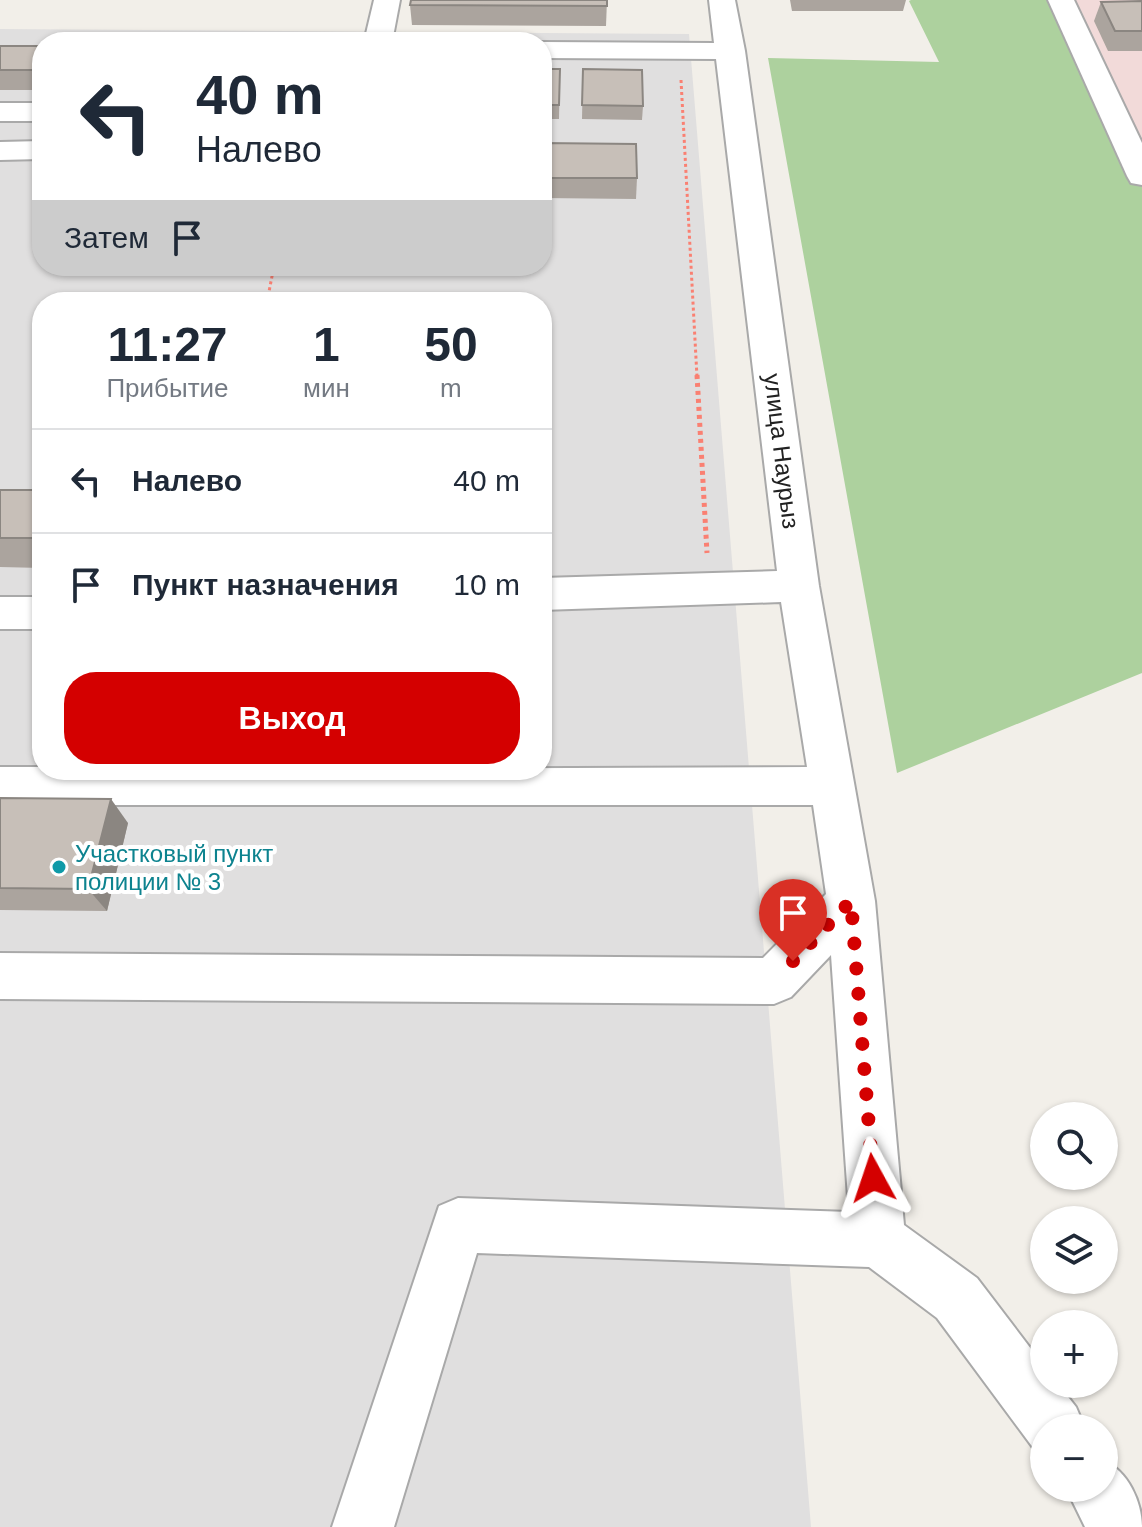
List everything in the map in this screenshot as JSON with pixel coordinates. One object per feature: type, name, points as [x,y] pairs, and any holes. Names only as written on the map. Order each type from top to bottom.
[{"type":"street","points":[[380,32],[387,0]]},
{"type":"street","name":"улица Наурыз","points":[[722,0],[799,586],[851,901],[878,1240]]},
{"type":"street","points":[[1061,0],[1142,176]]},
{"type":"street","points":[[552,50],[731,51]]},
{"type":"street","points":[[0,112],[32,112]]},
{"type":"street","points":[[0,151],[32,150]]},
{"type":"street","points":[[552,594],[799,586]]},
{"type":"street","points":[[0,613],[32,613]]},
{"type":"street","points":[[0,786],[834,786]]},
{"type":"street","points":[[0,976],[774,981],[851,901]]},
{"type":"street","points":[[363,1527],[458,1225],[878,1240],[957,1298],[1044,1414]]},
{"type":"street","points":[[1104,1502],[1119,1527]]},
{"type":"path","points":[[680,67],[708,588]]},
{"type":"shaded area","points":[[1071,0],[1142,0],[1142,155]]},
{"type":"shaded area","points":[[0,29],[413,32],[32,32],[32,276],[552,276],[552,33],[689,34],[811,1527],[0,1527]]},
{"type":"green space","points":[[911,0],[1071,0],[1142,155],[1142,673],[897,773],[768,58],[939,62]]},
{"type":"building","points":[[411,0],[607,0],[607,6],[410,5]]},
{"type":"building","points":[[1142,1],[1142,31],[1115,31],[1101,2]]},
{"type":"building","points":[[0,46],[32,46],[32,70],[0,70]]},
{"type":"building","points":[[552,69],[560,69],[559,105],[552,105]]},
{"type":"building","points":[[583,69],[642,70],[643,106],[582,105]]},
{"type":"building","points":[[552,143],[636,144],[637,178],[552,178]]},
{"type":"building","points":[[0,490],[32,490],[32,538],[0,538]]},
{"type":"building","name":"Участковый пункт полиции № 3","points":[[0,798],[111,799],[88,889],[0,888]]},
{"type":"place","name":"Участковый пункт полиции № 3","points":[[59,867]]},
{"type":"route","points":[[793,961],[851,901],[873,1178]]}]
